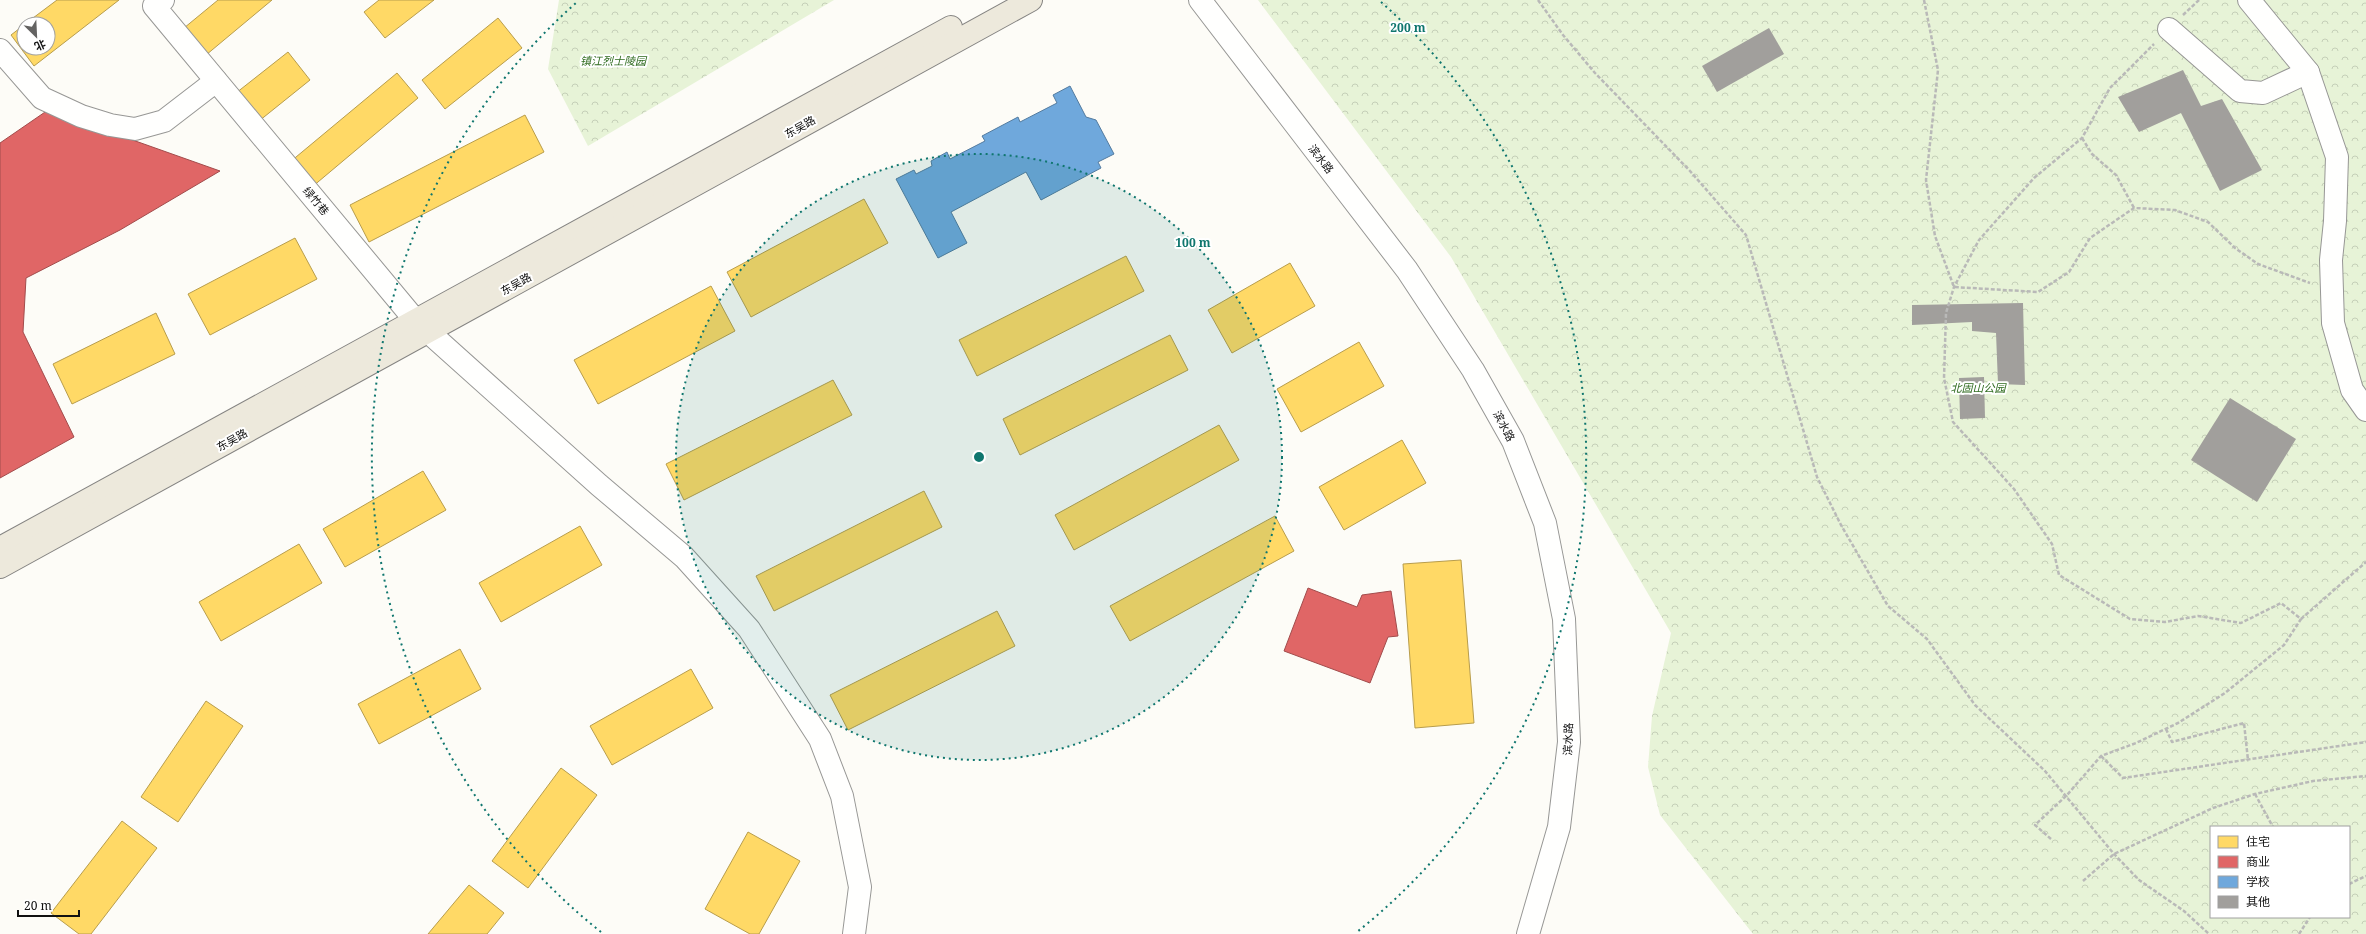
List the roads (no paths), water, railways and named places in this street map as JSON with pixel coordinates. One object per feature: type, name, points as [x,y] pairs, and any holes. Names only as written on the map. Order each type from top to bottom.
[{"type":"main road","name":"东吴路","points":[[0,567],[422,326],[1000,0]]},
{"type":"main road","name":"东吴路","points":[[0,548],[422,326],[1031,0]]},
{"type":"street","name":"滨水路","points":[[1200,0],[1407,270],[1473,370],[1513,441],[1545,523],[1564,619],[1569,742],[1559,827],[1528,934]]},
{"type":"street","points":[[2249,0],[2308,72],[2337,157],[2336,221],[2331,260],[2333,323],[2352,390],[2366,410]]},
{"type":"street","name":"绿竹巷","points":[[159,3],[216,81],[422,326],[600,485],[684,557],[749,629],[820,739],[842,796],[860,887],[854,934]]},
{"type":"street","points":[[2169,29],[2240,91],[2263,92],[2308,72]]},
{"type":"street","points":[[0,50],[42,98],[81,116],[110,125],[134,129],[164,121],[216,81]]},
{"type":"park label","name":"镇江烈士陵园","points":[[613,61]]},
{"type":"park label","name":"北固山公园","points":[[1978,388]]}]
